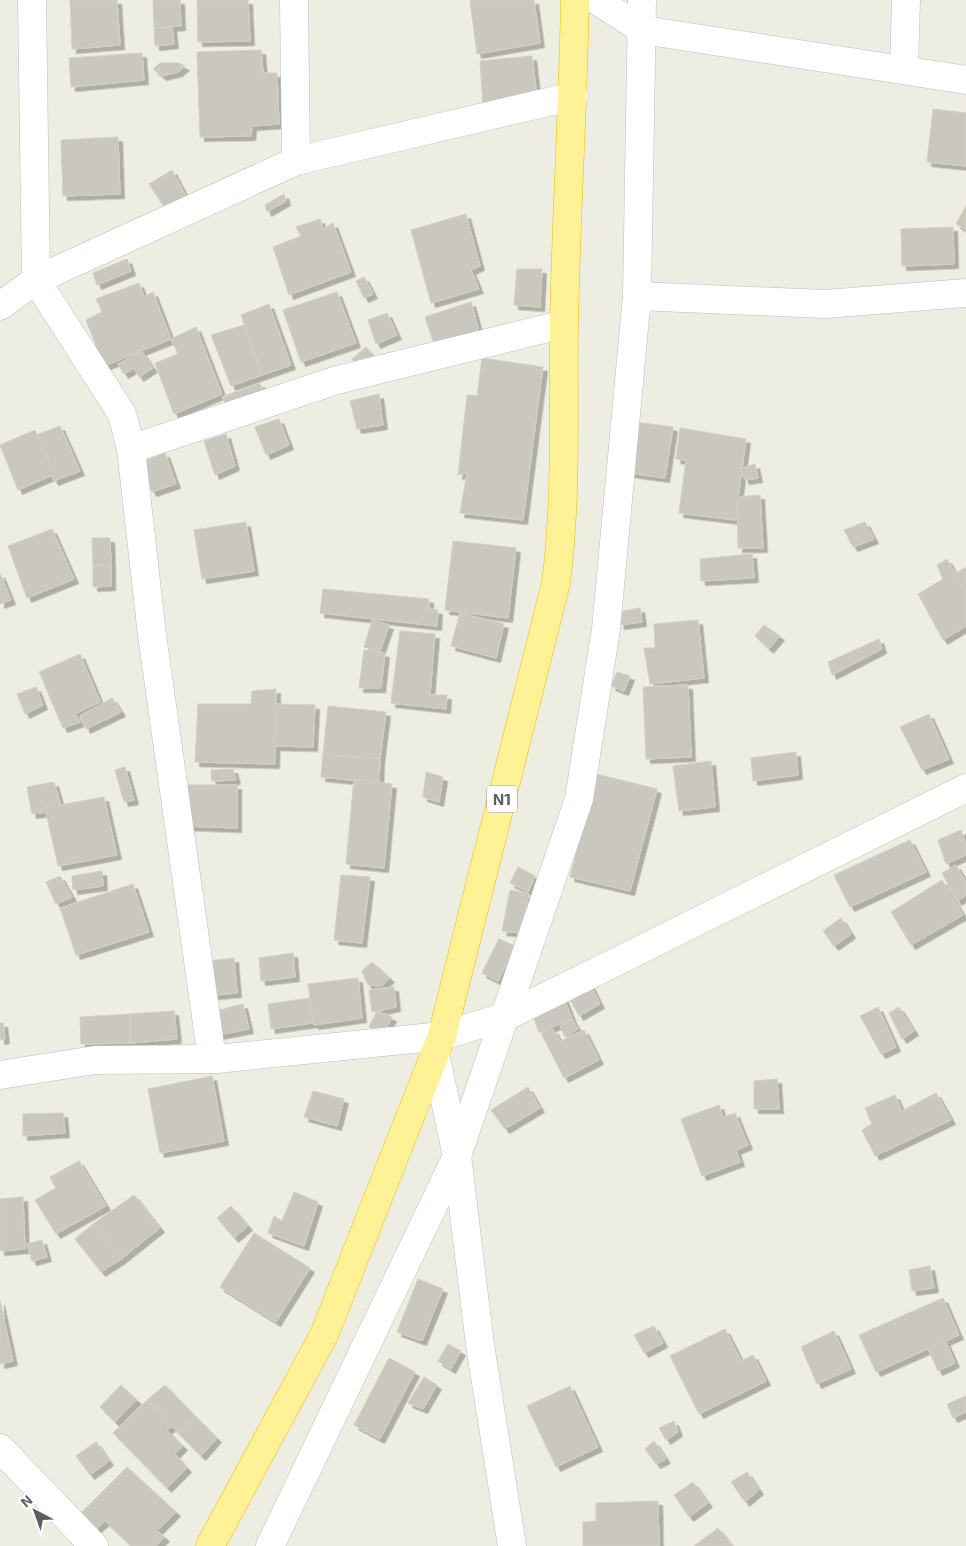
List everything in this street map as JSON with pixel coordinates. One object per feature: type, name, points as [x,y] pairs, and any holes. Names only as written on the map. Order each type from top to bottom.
[{"type":"highway","name":"N1","points":[[210,1546],[324,1335],[439,1045],[556,583],[563,534],[564,324],[574,96],[575,0]]},
{"type":"street","points":[[32,0],[36,280],[122,414],[131,449],[152,635],[212,1059]]},
{"type":"street","points":[[294,0],[296,161]]},
{"type":"street","points":[[596,0],[643,30],[966,80]]},
{"type":"street","points":[[270,1546],[457,1156],[507,1016],[579,799],[606,629],[637,296],[643,30],[642,0]]},
{"type":"street","points":[[904,70],[906,0]]},
{"type":"street","points":[[0,306],[36,280],[296,161],[574,96]]},
{"type":"street","points":[[637,296],[825,304],[966,293]]},
{"type":"street","points":[[131,449],[337,380],[564,324]]},
{"type":"street","points":[[0,1075],[95,1060],[212,1059],[439,1045],[507,1016],[966,788]]},
{"type":"street","points":[[439,1045],[457,1156],[480,1345],[512,1546]]},
{"type":"street","points":[[0,1448],[94,1546]]},
{"type":"building","points":[[70,0],[117,0],[120,45],[72,49]]},
{"type":"building","points":[[153,0],[180,0],[181,26],[154,28]]},
{"type":"building","points":[[197,0],[248,0],[250,41],[198,42]]},
{"type":"building","points":[[470,0],[534,0],[540,43],[477,54]]},
{"type":"building","points":[[172,27],[174,44],[155,46],[154,28]]},
{"type":"building","points":[[261,50],[263,73],[277,73],[279,124],[252,126],[251,136],[200,137],[197,52]]},
{"type":"building","points":[[142,53],[144,80],[71,87],[69,58]]},
{"type":"building","points":[[532,56],[537,98],[483,105],[480,61]]},
{"type":"building","points":[[160,63],[178,63],[185,66],[178,72],[162,76],[153,69]]},
{"type":"building","points":[[933,109],[966,113],[966,166],[927,162]]},
{"type":"building","points":[[118,137],[120,194],[63,196],[61,140]]},
{"type":"building","points":[[172,170],[187,198],[166,210],[149,184]]},
{"type":"building","points":[[284,194],[286,201],[267,212],[265,205]]},
{"type":"building","points":[[966,206],[966,230],[956,224]]},
{"type":"building","points":[[466,214],[480,266],[471,270],[479,289],[431,303],[411,230]]},
{"type":"building","points":[[320,219],[323,229],[333,223],[351,272],[289,295],[273,247],[301,236],[296,227]]},
{"type":"building","points":[[953,227],[954,264],[902,266],[901,229]]},
{"type":"building","points":[[127,259],[131,271],[97,285],[93,273]]},
{"type":"building","points":[[517,269],[542,269],[540,307],[514,305]]},
{"type":"building","points":[[364,277],[373,294],[364,298],[356,281]]},
{"type":"building","points":[[139,283],[144,297],[153,292],[171,339],[104,366],[86,320],[102,312],[96,299]]},
{"type":"building","points":[[337,292],[356,343],[301,362],[283,310]]},
{"type":"building","points":[[471,302],[481,339],[437,353],[425,317]]},
{"type":"building","points":[[269,304],[291,365],[262,375],[241,315]]},
{"type":"building","points":[[387,313],[397,335],[376,344],[368,320]]},
{"type":"building","points":[[244,325],[262,375],[231,386],[211,335]]},
{"type":"building","points":[[196,327],[222,394],[174,414],[155,363],[178,354],[171,339]]},
{"type":"building","points":[[366,347],[378,361],[364,373],[352,359]]},
{"type":"building","points":[[142,352],[153,368],[139,377],[134,368],[124,374],[118,364]]},
{"type":"building","points":[[482,358],[543,367],[523,520],[460,513],[467,473],[458,475],[467,395],[477,396]]},
{"type":"building","points":[[260,383],[265,400],[231,414],[222,397]]},
{"type":"building","points":[[379,394],[383,425],[357,429],[350,401]]},
{"type":"building","points":[[279,419],[289,445],[266,455],[255,427]]},
{"type":"building","points":[[627,421],[673,427],[665,478],[622,472]]},
{"type":"building","points":[[60,426],[80,471],[54,481],[34,436]]},
{"type":"building","points":[[680,428],[746,439],[735,520],[679,513],[686,460],[676,459]]},
{"type":"building","points":[[35,430],[55,474],[18,490],[0,445]]},
{"type":"building","points":[[226,434],[235,466],[215,475],[204,441]]},
{"type":"building","points":[[165,453],[176,484],[152,492],[139,463]]},
{"type":"building","points":[[755,464],[758,478],[745,480],[740,469]]},
{"type":"building","points":[[760,495],[763,548],[738,548],[737,497]]},
{"type":"building","points":[[246,522],[254,571],[202,579],[194,530]]},
{"type":"building","points":[[865,522],[874,539],[853,547],[844,530]]},
{"type":"building","points":[[52,529],[74,579],[27,598],[8,546]]},
{"type":"building","points":[[92,538],[110,538],[111,565],[93,565]]},
{"type":"building","points":[[453,541],[516,548],[508,618],[445,610]]},
{"type":"building","points":[[752,554],[754,578],[701,581],[700,559]]},
{"type":"building","points":[[947,559],[966,593],[966,626],[943,640],[918,594],[943,579],[937,565]]},
{"type":"building","points":[[93,565],[111,565],[111,586],[93,587]]},
{"type":"building","points":[[966,567],[966,594],[955,574]]},
{"type":"building","points":[[0,573],[11,600],[0,604]]},
{"type":"building","points":[[323,589],[429,599],[429,609],[438,610],[437,626],[320,613]]},
{"type":"building","points":[[640,608],[642,622],[620,625],[618,612]]},
{"type":"building","points":[[460,613],[504,624],[496,658],[451,646]]},
{"type":"building","points":[[372,620],[389,625],[380,651],[364,647]]},
{"type":"building","points":[[698,620],[704,678],[650,684],[644,648],[655,648],[654,624]]},
{"type":"building","points":[[764,625],[780,636],[769,649],[755,636]]},
{"type":"building","points":[[400,631],[435,634],[430,695],[447,695],[446,709],[391,703]]},
{"type":"building","points":[[879,639],[882,649],[832,675],[828,662]]},
{"type":"building","points":[[364,650],[385,653],[381,688],[359,688]]},
{"type":"building","points":[[80,654],[100,702],[75,714],[80,722],[63,728],[39,672]]},
{"type":"building","points":[[617,672],[630,676],[624,691],[611,686]]},
{"type":"building","points":[[688,685],[691,757],[646,759],[643,687]]},
{"type":"building","points":[[36,687],[43,705],[25,714],[17,694]]},
{"type":"building","points":[[276,689],[275,764],[195,762],[198,704],[251,704],[252,691]]},
{"type":"building","points":[[112,698],[121,712],[86,729],[80,716]]},
{"type":"building","points":[[276,704],[315,705],[313,747],[275,746]]},
{"type":"building","points":[[328,706],[386,712],[380,759],[323,754]]},
{"type":"building","points":[[929,714],[949,759],[922,770],[900,727]]},
{"type":"building","points":[[796,752],[798,775],[753,781],[751,758]]},
{"type":"building","points":[[323,754],[380,759],[379,783],[321,777]]},
{"type":"building","points":[[711,761],[715,807],[679,811],[673,766]]},
{"type":"building","points":[[125,767],[134,800],[124,802],[115,770]]},
{"type":"building","points":[[233,769],[236,780],[212,781],[211,770]]},
{"type":"building","points":[[426,772],[443,777],[439,802],[423,797]]},
{"type":"building","points":[[596,774],[657,789],[630,891],[570,877]]},
{"type":"building","points":[[354,779],[392,784],[384,868],[346,864]]},
{"type":"building","points":[[54,782],[62,810],[32,814],[27,787]]},
{"type":"building","points":[[183,785],[237,785],[237,828],[182,826]]},
{"type":"building","points":[[104,797],[117,855],[58,866],[45,808]]},
{"type":"building","points":[[961,830],[966,845],[966,855],[946,864],[938,840]]},
{"type":"building","points":[[910,840],[926,872],[850,907],[834,875]]},
{"type":"building","points":[[956,865],[966,883],[966,895],[957,901],[942,873]]},
{"type":"building","points":[[518,867],[535,876],[528,892],[510,883]]},
{"type":"building","points":[[102,871],[103,886],[73,890],[72,876]]},
{"type":"building","points":[[341,875],[370,877],[362,943],[334,940]]},
{"type":"building","points":[[60,876],[72,897],[56,904],[46,882]]},
{"type":"building","points":[[942,880],[963,915],[911,945],[891,912]]},
{"type":"building","points":[[133,884],[149,932],[76,955],[60,908]]},
{"type":"building","points":[[510,890],[529,894],[520,933],[502,931]]},
{"type":"building","points":[[841,918],[851,934],[834,946],[823,931]]},
{"type":"building","points":[[499,939],[515,946],[498,981],[482,973]]},
{"type":"building","points":[[293,953],[295,977],[261,981],[259,958]]},
{"type":"building","points":[[234,958],[237,993],[214,995],[209,961]]},
{"type":"building","points":[[372,962],[390,978],[381,986],[368,985],[362,971]]},
{"type":"building","points":[[358,978],[362,1018],[314,1025],[308,984]]},
{"type":"building","points":[[588,980],[600,1004],[579,1016],[565,990]]},
{"type":"building","points":[[394,987],[396,1007],[372,1012],[369,990]]},
{"type":"building","points":[[562,993],[572,1019],[539,1032],[529,1006]]},
{"type":"building","points":[[310,998],[313,1023],[271,1029],[268,1004]]},
{"type":"building","points":[[243,1004],[249,1029],[212,1036],[207,1013]]},
{"type":"building","points":[[878,1007],[896,1047],[881,1054],[860,1016]]},
{"type":"building","points":[[899,1007],[914,1031],[902,1039],[889,1013]]},
{"type":"building","points":[[174,1011],[177,1039],[130,1043],[130,1014]]},
{"type":"building","points":[[377,1011],[392,1017],[384,1033],[369,1027]]},
{"type":"building","points":[[130,1014],[130,1043],[81,1044],[80,1017]]},
{"type":"building","points":[[572,1019],[578,1029],[565,1037],[560,1026]]},
{"type":"building","points":[[0,1023],[3,1023],[5,1039],[0,1040]]},
{"type":"building","points":[[553,1029],[560,1041],[584,1030],[599,1060],[564,1078],[541,1033]]},
{"type":"building","points":[[212,1076],[224,1141],[160,1153],[148,1089]]},
{"type":"building","points":[[777,1079],[779,1109],[754,1109],[754,1081]]},
{"type":"building","points":[[528,1087],[540,1108],[505,1129],[491,1110]]},
{"type":"building","points":[[313,1091],[344,1099],[337,1126],[304,1117]]},
{"type":"building","points":[[936,1093],[951,1120],[875,1156],[862,1130],[872,1124],[865,1108],[895,1095],[902,1111]]},
{"type":"building","points":[[719,1105],[723,1117],[735,1113],[748,1145],[736,1150],[740,1162],[702,1176],[681,1119]]},
{"type":"building","points":[[63,1113],[65,1133],[23,1136],[23,1114]]},
{"type":"building","points":[[79,1161],[106,1206],[56,1234],[35,1200],[56,1188],[50,1177]]},
{"type":"building","points":[[294,1192],[318,1202],[304,1246],[268,1233],[274,1216],[282,1221]]},
{"type":"building","points":[[134,1195],[160,1228],[121,1259],[93,1224]]},
{"type":"building","points":[[23,1197],[25,1249],[0,1251],[0,1199]]},
{"type":"building","points":[[231,1206],[248,1226],[234,1238],[217,1218]]},
{"type":"building","points":[[93,1224],[121,1259],[101,1272],[75,1239]]},
{"type":"building","points":[[254,1233],[310,1268],[276,1322],[220,1287]]},
{"type":"building","points":[[42,1240],[47,1257],[32,1261],[27,1244]]},
{"type":"building","points":[[930,1266],[934,1288],[912,1291],[909,1270]]},
{"type":"building","points":[[418,1279],[443,1289],[422,1341],[397,1332]]},
{"type":"building","points":[[943,1298],[959,1335],[876,1372],[859,1335]]},
{"type":"building","points":[[0,1301],[13,1361],[0,1364]]},
{"type":"building","points":[[654,1326],[663,1343],[644,1353],[634,1335]]},
{"type":"building","points":[[725,1329],[741,1361],[753,1355],[766,1381],[699,1414],[670,1356]]},
{"type":"building","points":[[834,1331],[851,1369],[817,1384],[801,1347]]},
{"type":"building","points":[[945,1340],[955,1363],[938,1371],[928,1349]]},
{"type":"building","points":[[448,1344],[461,1351],[451,1369],[438,1361]]},
{"type":"building","points":[[389,1358],[415,1372],[380,1439],[354,1425]]},
{"type":"building","points":[[424,1377],[437,1385],[423,1409],[408,1403]]},
{"type":"building","points":[[121,1385],[137,1400],[115,1422],[100,1407]]},
{"type":"building","points":[[165,1385],[196,1417],[179,1434],[147,1400]]},
{"type":"building","points":[[570,1386],[598,1447],[556,1467],[527,1406]]},
{"type":"building","points":[[966,1396],[966,1412],[953,1418],[947,1404]]},
{"type":"building","points":[[147,1400],[172,1426],[167,1430],[183,1446],[175,1454],[187,1468],[167,1488],[113,1433]]},
{"type":"building","points":[[196,1417],[217,1438],[201,1456],[179,1434]]},
{"type":"building","points":[[674,1421],[678,1432],[666,1440],[659,1428]]},
{"type":"building","points":[[654,1441],[666,1459],[656,1464],[645,1449]]},
{"type":"building","points":[[96,1442],[109,1461],[90,1475],[76,1456]]},
{"type":"building","points":[[127,1467],[176,1512],[157,1531],[165,1537],[156,1546],[131,1546],[105,1521],[96,1529],[80,1514]]},
{"type":"building","points":[[747,1472],[759,1490],[745,1502],[731,1482]]},
{"type":"building","points":[[693,1482],[708,1503],[689,1517],[674,1495]]},
{"type":"building","points":[[658,1501],[659,1546],[583,1546],[583,1522],[596,1521],[596,1503]]},
{"type":"building","points":[[718,1528],[732,1546],[694,1546]]}]
